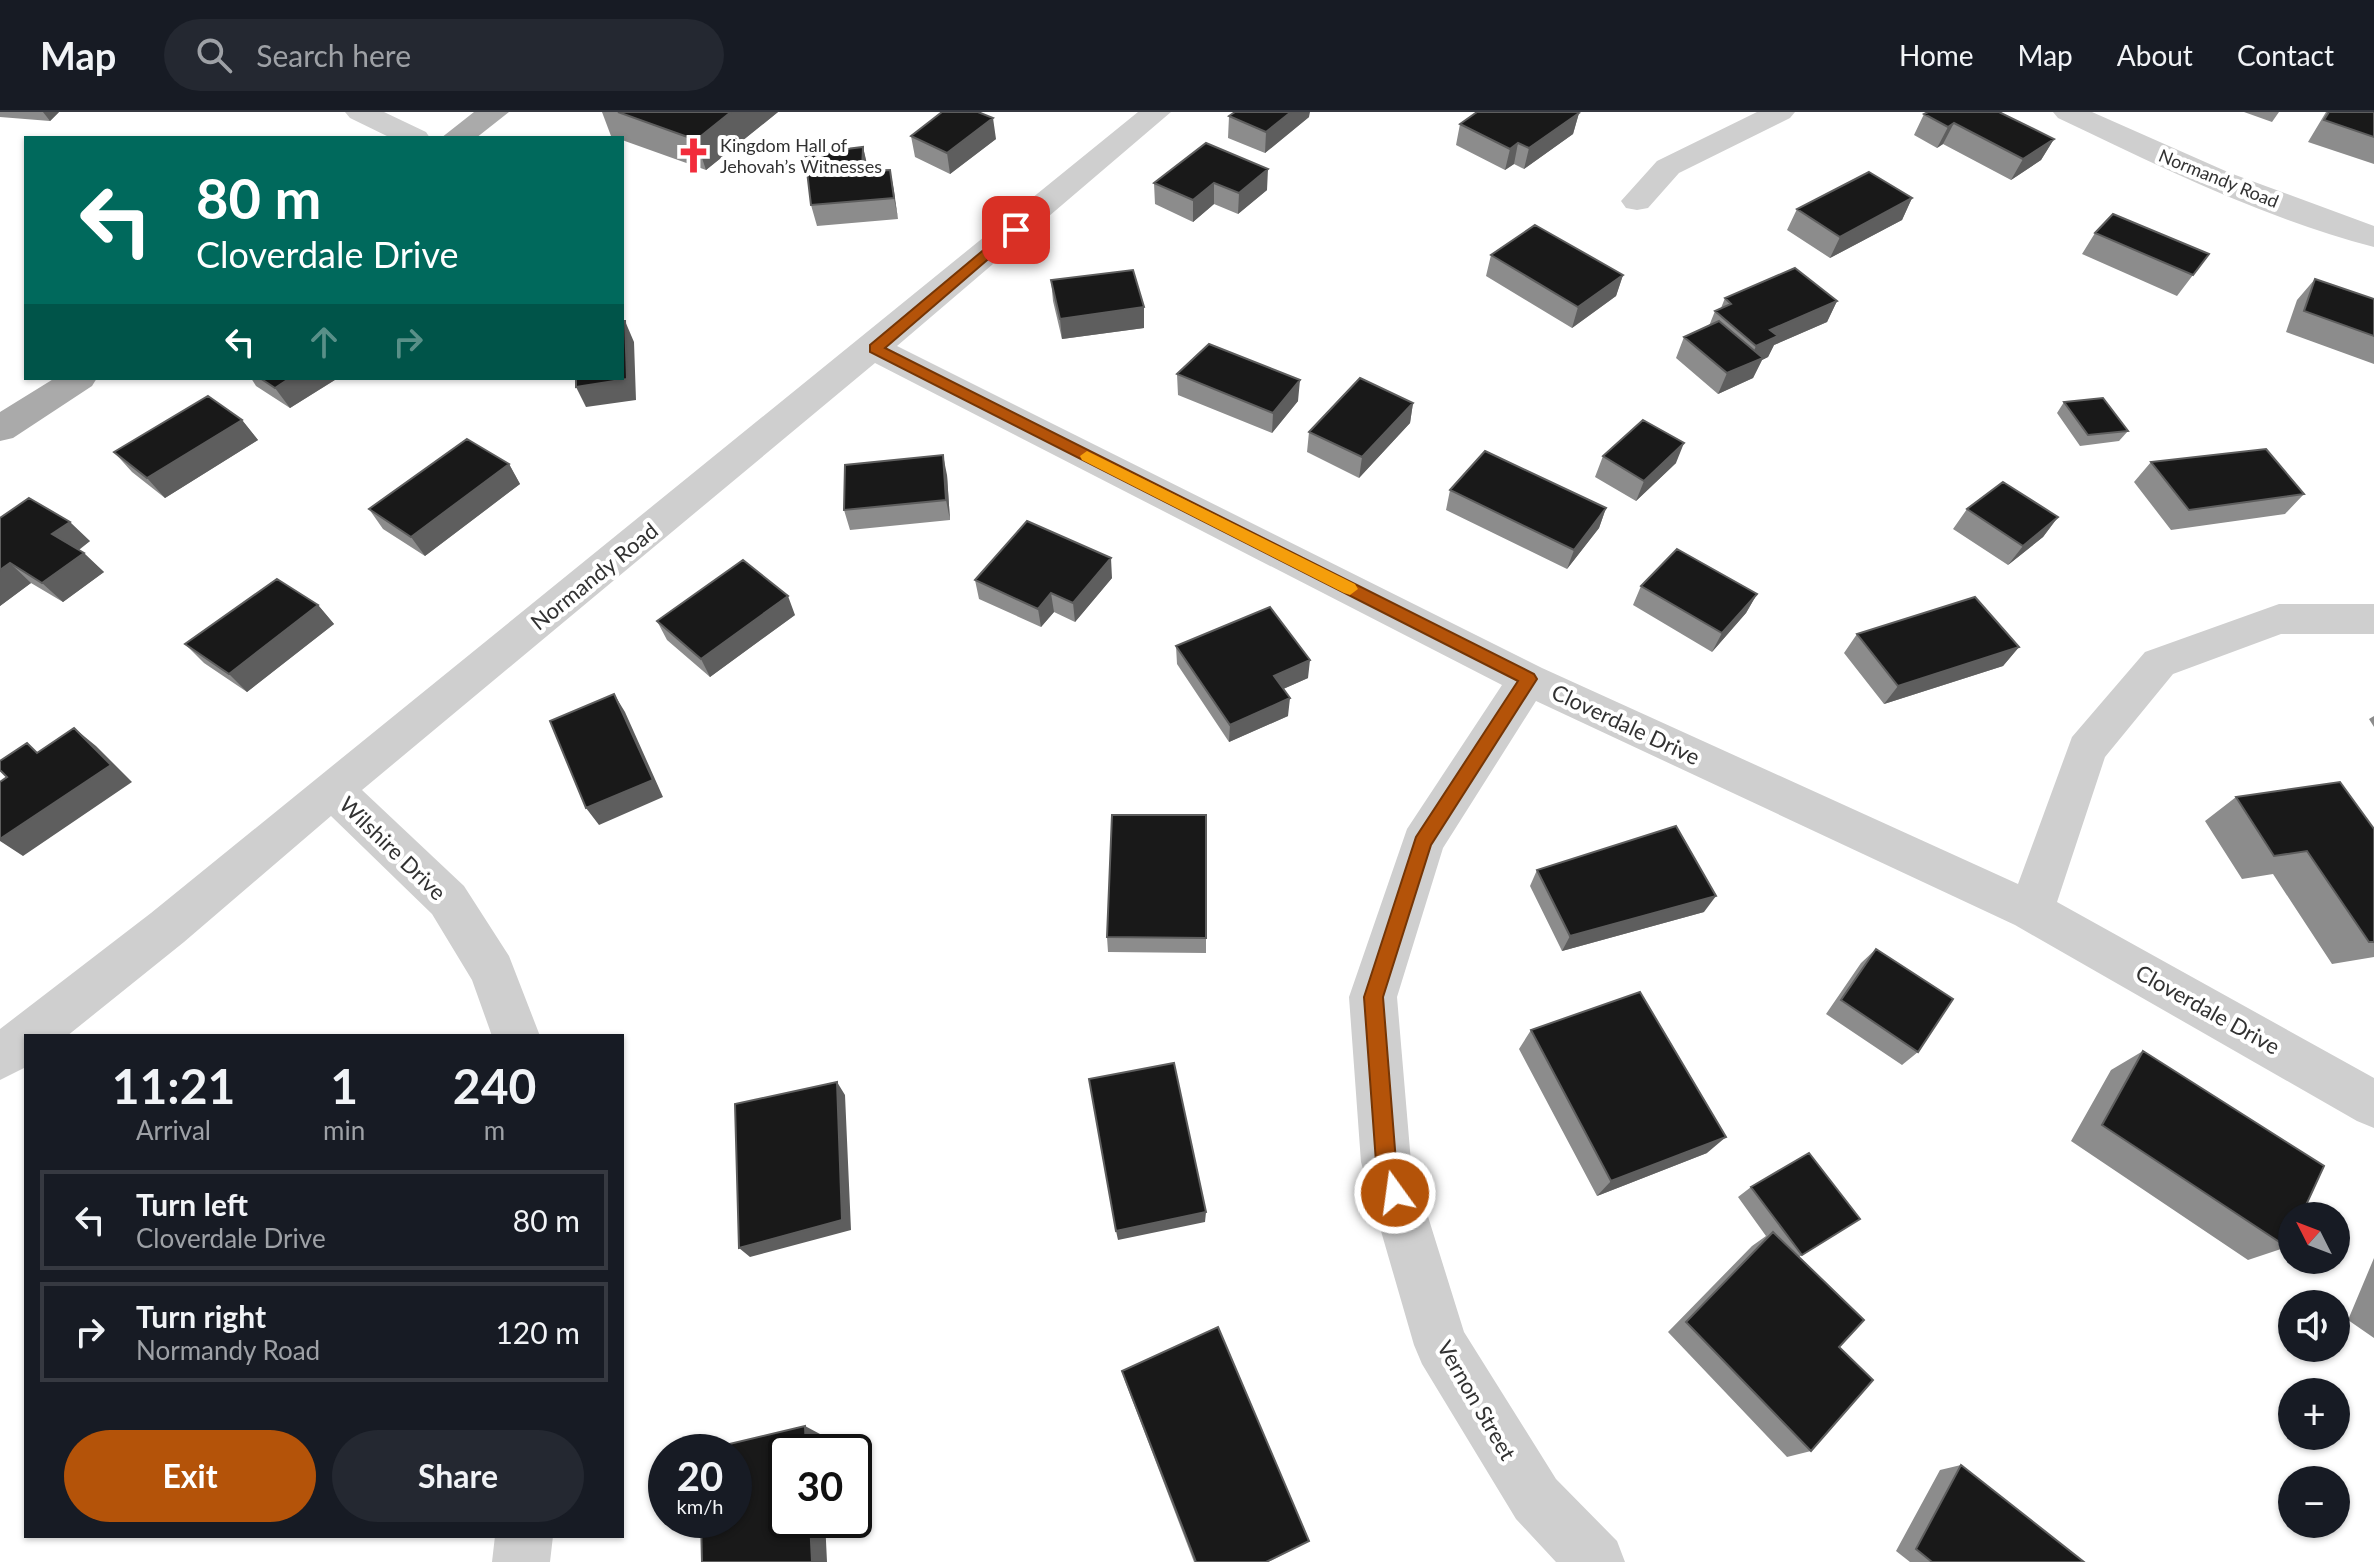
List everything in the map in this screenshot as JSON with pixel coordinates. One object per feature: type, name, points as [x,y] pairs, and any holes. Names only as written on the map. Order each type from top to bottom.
[{"type":"main road","points":[[459,136],[494,112]]},
{"type":"main road","points":[[0,429],[77,380]]},
{"type":"street","points":[[360,112],[411,136]]},
{"type":"street","name":"Normandy Road","points":[[31,1034],[120,969],[332,789],[875,349],[1156,112]]},
{"type":"street","points":[[1637,201],[1668,167],[1780,112]]},
{"type":"street","name":"Normandy Road","points":[[2068,112],[2142,147],[2331,224],[2374,237]]},
{"type":"street","name":"Cloverdale Drive","points":[[875,349],[1528,679],[2031,911],[2374,1104]]},
{"type":"street","points":[[2031,911],[2087,749],[2159,663],[2279,619],[2374,619]]},
{"type":"street","name":"Vernon Street","points":[[1528,679],[1423,842],[1373,997],[1386,1162],[1441,1345],[1536,1499],[1596,1562]]},
{"type":"street","name":"Wilshire Drive","points":[[332,789],[448,900],[492,971],[515,1034]]},
{"type":"street","name":"Normandy Road","points":[[0,1057],[24,1039]]},
{"type":"street","points":[[521,1562],[524,1538]]},
{"type":"building","points":[[618,112],[731,112],[696,140]]},
{"type":"building","points":[[942,112],[978,112],[993,118],[947,153],[911,136]]},
{"type":"building","points":[[1235,112],[1291,112],[1266,132],[1229,116]]},
{"type":"building","points":[[1477,112],[1579,113],[1529,148],[1518,143],[1510,149],[1460,124]]},
{"type":"building","points":[[1999,112],[2054,139],[2023,159],[1954,123],[1948,127],[1924,114]]},
{"type":"building","points":[[2329,112],[2374,112],[2374,137],[2324,120]]},
{"type":"building","points":[[1206,143],[1268,169],[1239,193],[1214,183],[1193,200],[1154,183]]},
{"type":"building","points":[[863,147],[862,171],[890,170],[894,198],[811,205],[805,154]]},
{"type":"building","points":[[1869,172],[1912,198],[1840,237],[1797,209]]},
{"type":"building","points":[[2113,214],[2209,254],[2193,275],[2095,233]]},
{"type":"building","points":[[1535,225],[1623,275],[1578,307],[1491,255]]},
{"type":"building","points":[[1795,268],[1837,301],[1770,330],[1778,336],[1756,346],[1715,311],[1731,304],[1725,298]]},
{"type":"building","points":[[1133,270],[1144,307],[1060,319],[1051,280]]},
{"type":"building","points":[[2315,279],[2374,299],[2374,336],[2304,311]]},
{"type":"building","points":[[624,321],[625,321],[627,379],[624,379]]},
{"type":"building","points":[[1719,321],[1763,358],[1727,373],[1684,337]]},
{"type":"building","points":[[1209,344],[1300,380],[1273,413],[1177,374]]},
{"type":"building","points":[[1360,378],[1413,403],[1362,457],[1309,432]]},
{"type":"building","points":[[263,380],[287,380],[275,388]]},
{"type":"building","points":[[576,380],[621,380],[576,387]]},
{"type":"building","points":[[208,396],[242,420],[147,478],[114,452]]},
{"type":"building","points":[[2103,398],[2128,431],[2088,435],[2064,402]]},
{"type":"building","points":[[1643,420],[1684,443],[1644,481],[1603,456]]},
{"type":"building","points":[[467,439],[509,464],[411,537],[369,509]]},
{"type":"building","points":[[2266,449],[2304,494],[2189,510],[2151,462]]},
{"type":"building","points":[[1485,451],[1606,508],[1574,550],[1450,490]]},
{"type":"building","points":[[943,455],[946,500],[844,510],[845,465]]},
{"type":"building","points":[[2003,482],[2058,517],[2023,546],[1967,509]]},
{"type":"building","points":[[29,498],[70,522],[52,534],[84,553],[42,583],[10,563],[0,570],[0,518]]},
{"type":"building","points":[[1027,521],[1111,558],[1073,603],[1051,593],[1038,609],[975,580]]},
{"type":"building","points":[[1677,549],[1757,594],[1722,633],[1641,586]]},
{"type":"building","points":[[743,560],[788,596],[701,659],[657,621]]},
{"type":"building","points":[[277,579],[318,605],[229,674],[185,644]]},
{"type":"building","points":[[1975,597],[2019,647],[1898,686],[1857,634]]},
{"type":"building","points":[[1270,607],[1310,660],[1274,676],[1290,698],[1230,725],[1176,646]]},
{"type":"building","points":[[614,694],[653,780],[586,808],[550,721]]},
{"type":"building","points":[[74,728],[111,765],[0,839],[0,782],[7,777],[0,770],[0,761],[27,743],[37,753]]},
{"type":"building","points":[[2340,782],[2374,829],[2374,942],[2369,942],[2307,851],[2274,856],[2236,797]]},
{"type":"building","points":[[1112,815],[1206,815],[1206,938],[1107,937]]},
{"type":"building","points":[[1676,826],[1716,896],[1570,936],[1537,870]]},
{"type":"building","points":[[1876,949],[1953,999],[1918,1052],[1841,1000]]},
{"type":"building","points":[[1640,992],[1726,1137],[1611,1181],[1531,1030]]},
{"type":"building","points":[[2143,1051],[2324,1166],[2307,1202],[2278,1202],[2278,1241],[2102,1125]]},
{"type":"building","points":[[1174,1063],[1206,1212],[1116,1231],[1089,1079]]},
{"type":"building","points":[[837,1082],[842,1220],[739,1248],[735,1104]]},
{"type":"building","points":[[1809,1153],[1860,1219],[1802,1255],[1751,1187]]},
{"type":"building","points":[[1773,1232],[1864,1320],[1839,1347],[1873,1380],[1811,1451],[1686,1322]]},
{"type":"building","points":[[1218,1327],[1309,1541],[1266,1562],[1196,1562],[1122,1371]]},
{"type":"building","points":[[805,1426],[805,1434],[771,1434]]},
{"type":"building","points":[[768,1435],[768,1538],[811,1538],[812,1562],[702,1562],[701,1538],[752,1538],[752,1439]]},
{"type":"building","points":[[1961,1465],[2084,1562],[1932,1562],[1916,1549]]},
{"type":"slow traffic","points":[[1087,456],[1350,589]]},
{"type":"place","name":"Kingdom Hall of Jehovah’s Witnesses","points":[[694,155]]},
{"type":"route","points":[[1016,230],[875,349],[1528,679],[1423,842],[1373,997],[1386,1162],[1395,1193]]}]
